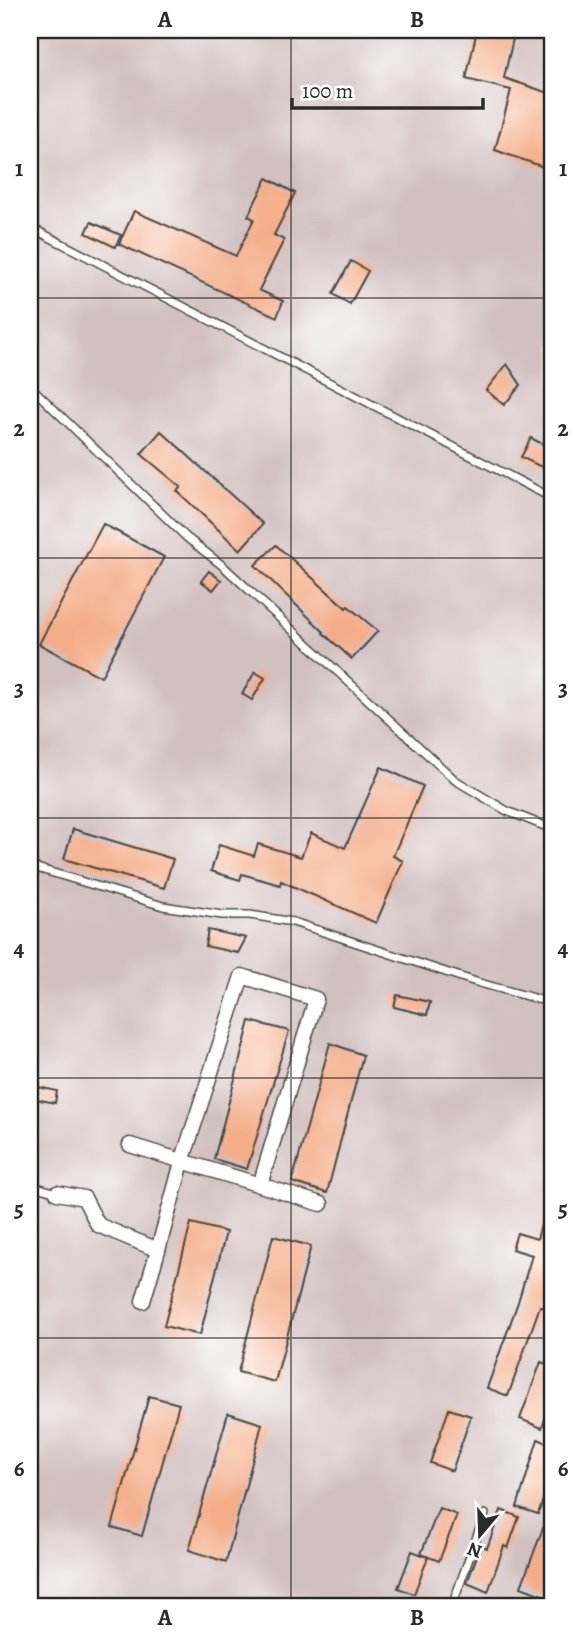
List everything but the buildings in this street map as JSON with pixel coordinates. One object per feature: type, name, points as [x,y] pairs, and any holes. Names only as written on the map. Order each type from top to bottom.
[{"type":"street","points":[[143,1301],[182,1162],[242,976],[316,999],[260,1185]]},
{"type":"street","points":[[130,1145],[321,1204]]},
{"type":"street","points":[[57,1193],[84,1198],[98,1224],[158,1250]]},
{"type":"lane","points":[[30,227],[552,498]]},
{"type":"lane","points":[[30,386],[186,537],[223,566],[455,780],[507,811],[552,829]]},
{"type":"lane","points":[[30,866],[163,906],[293,922],[476,982],[552,1003]]},
{"type":"lane","points":[[30,1185],[57,1193]]},
{"type":"lane","points":[[452,1606],[485,1514]]},
{"type":"shaded area","points":[[30,30],[552,30],[552,1606],[30,1606]]}]
